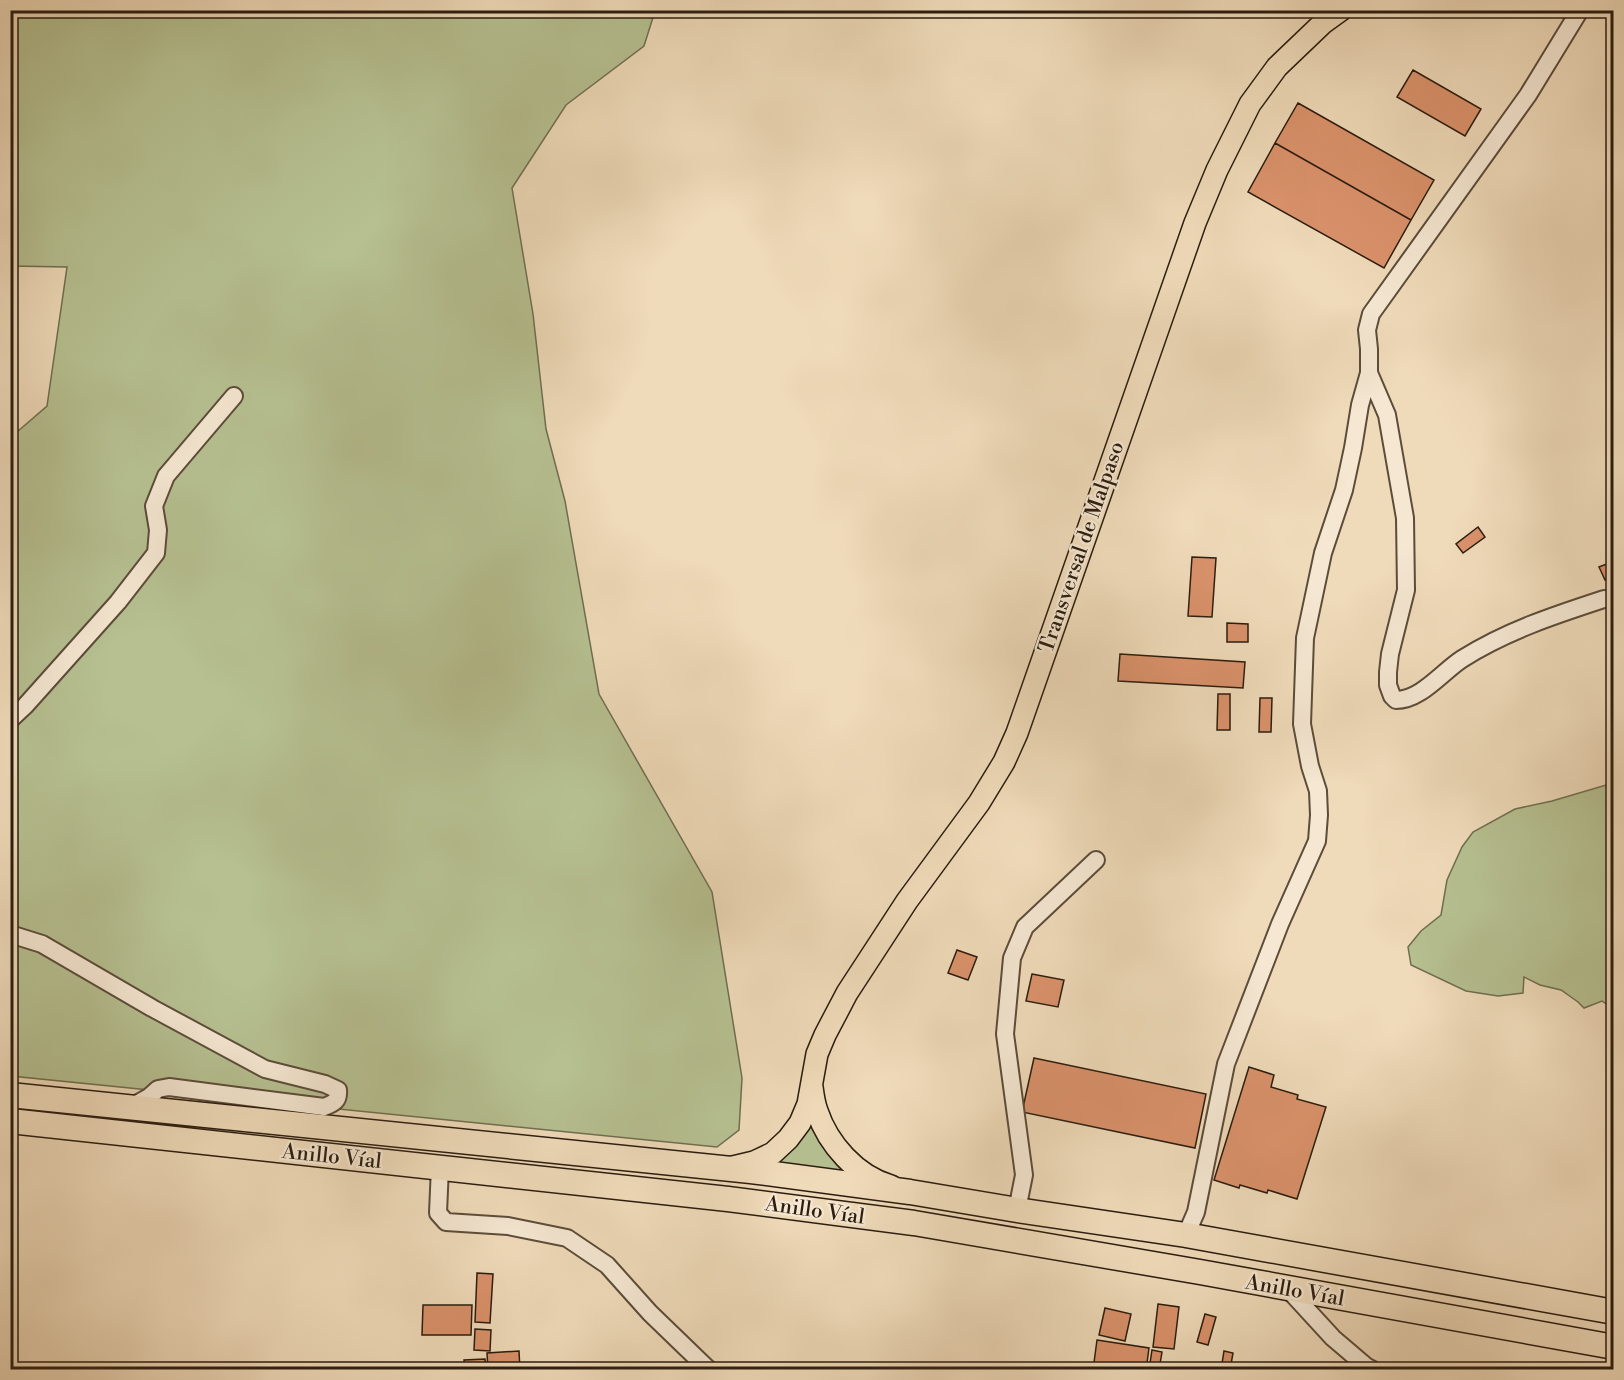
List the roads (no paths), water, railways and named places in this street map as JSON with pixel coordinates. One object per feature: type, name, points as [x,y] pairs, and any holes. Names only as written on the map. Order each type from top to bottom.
[{"type":"highway","name":"Anillo Víal","points":[[10,1095],[751,1171],[910,1192],[1186,1234],[1614,1312]]},
{"type":"highway","name":"Anillo Víal","points":[[10,1121],[728,1199],[914,1223],[1614,1347]]},
{"type":"main road","name":"Transversal de Malpaso","points":[[727,1169],[754,1162],[773,1153],[800,1123],[808,1104],[818,1054],[825,1035],[847,993],[907,901],[979,803],[1004,762],[1017,733],[1195,223],[1217,170],[1250,104],[1277,67],[1323,23],[1341,10]]},
{"type":"main road","name":"Transversal de Malpaso","points":[[811,1084],[816,1109],[826,1133],[842,1154],[861,1172],[884,1184],[910,1192]]},
{"type":"lane","points":[[1186,1234],[1196,1212],[1226,1064],[1280,924],[1317,841],[1318,790],[1310,766],[1302,724],[1305,638],[1323,553],[1344,490],[1360,405],[1369,373],[1367,330],[1371,314],[1528,95],[1580,10]]},
{"type":"lane","points":[[1369,373],[1387,416],[1406,518],[1406,590],[1390,654],[1388,672],[1388,685],[1396,700],[1408,700],[1435,682],[1456,663],[1496,640],[1537,622],[1604,599]]},
{"type":"lane","points":[[10,720],[118,602],[156,553],[158,530],[154,506],[166,476],[234,396]]},
{"type":"lane","points":[[1017,1210],[1024,1175],[1005,1034],[1012,958],[1025,927],[1096,860]]},
{"type":"lane","points":[[10,934],[42,944],[152,1008],[265,1069],[325,1084],[338,1090],[339,1097],[334,1103],[324,1107],[169,1088],[158,1089],[133,1106]]},
{"type":"lane","points":[[440,1167],[438,1213],[446,1222],[508,1226],[567,1238],[607,1265],[650,1313],[709,1370]]},
{"type":"lane","points":[[1288,1289],[1333,1338],[1373,1370]]}]
